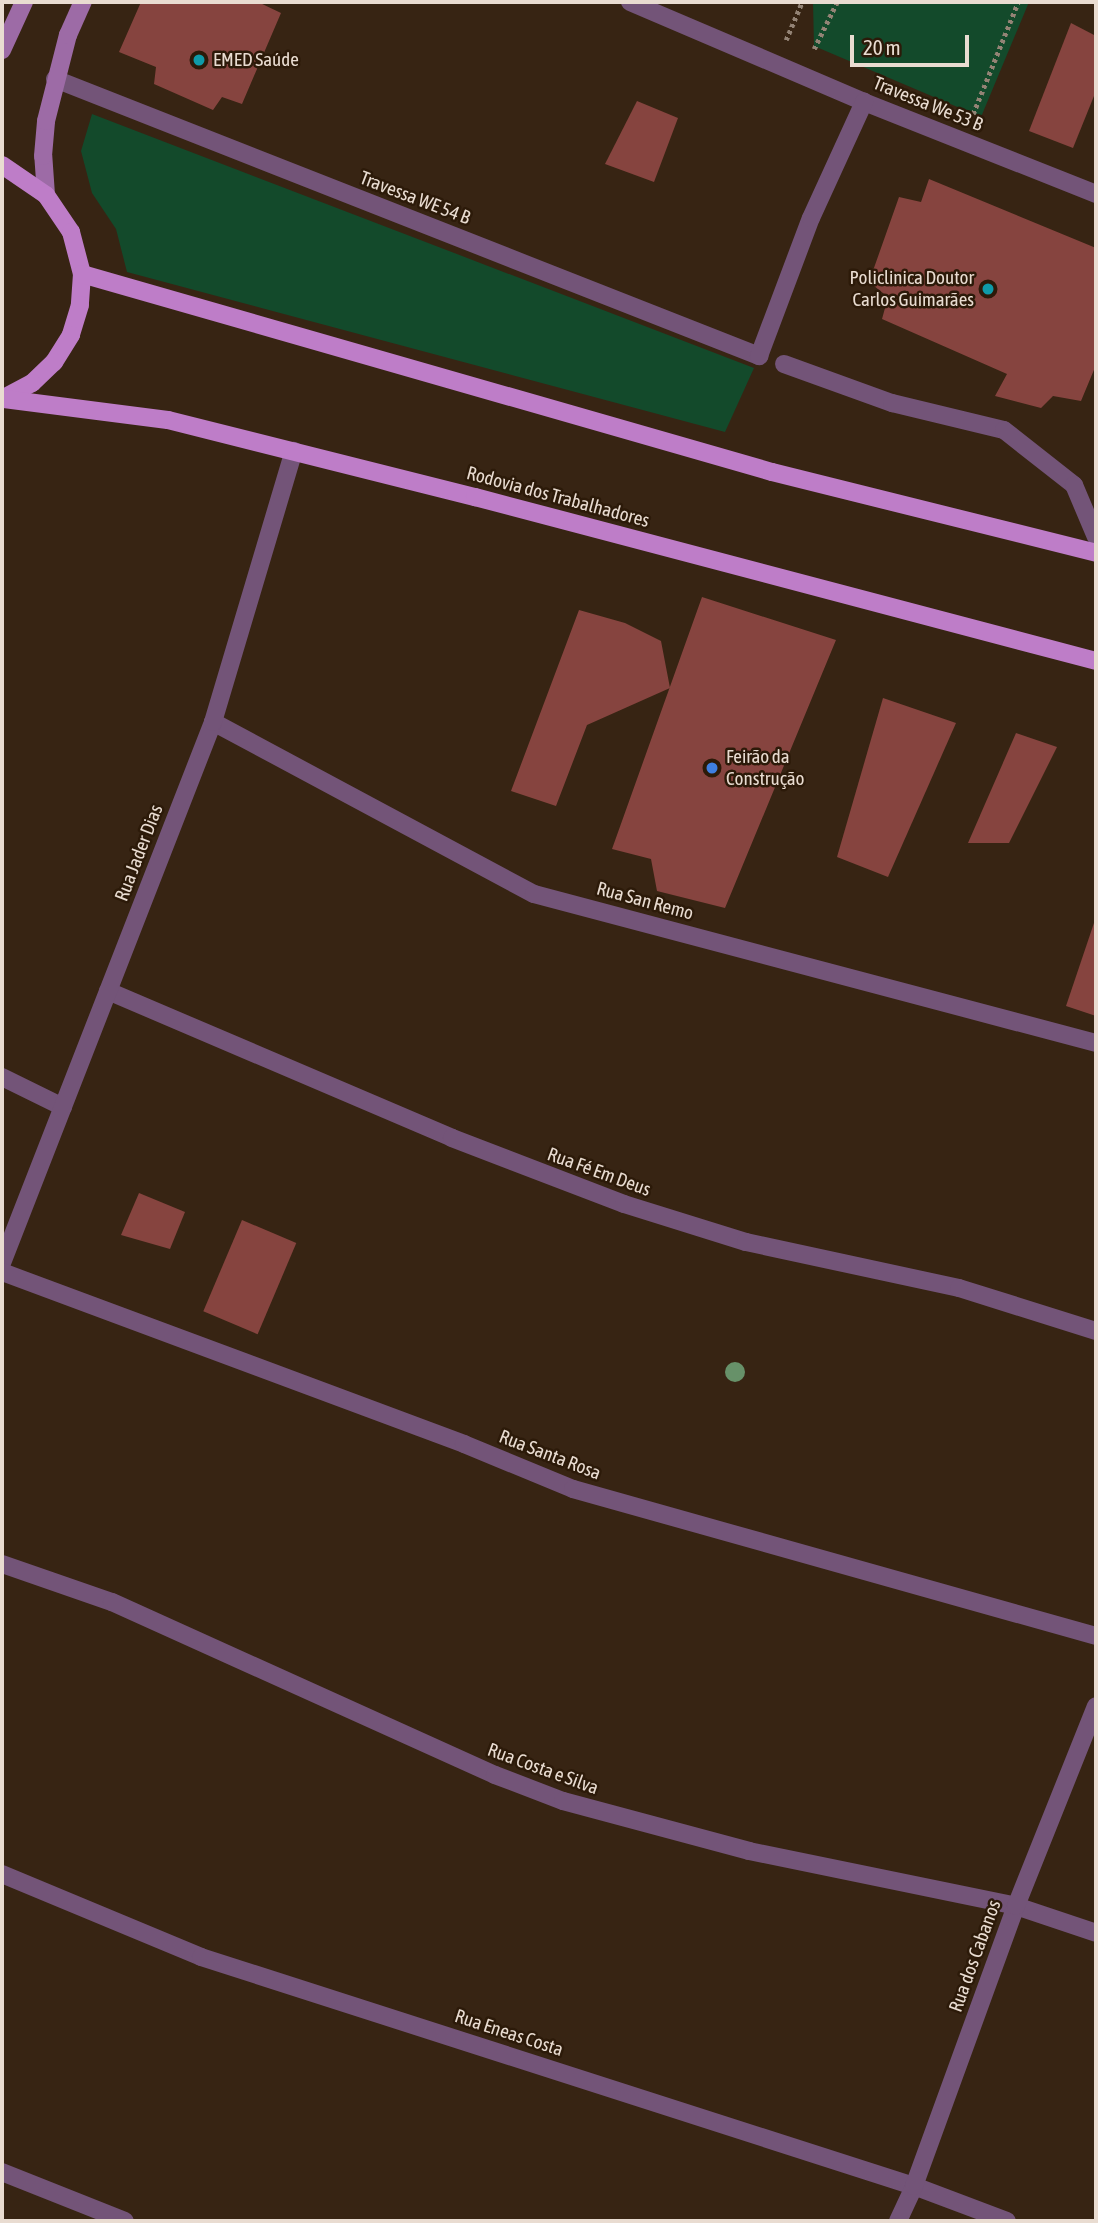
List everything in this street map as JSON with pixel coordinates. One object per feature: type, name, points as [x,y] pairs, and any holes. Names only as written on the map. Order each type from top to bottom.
[{"type":"main road","points":[[2,50],[24,2]]},
{"type":"main road","points":[[46,195],[43,156],[55,79],[68,35],[83,2]]},
{"type":"main road","points":[[2,165],[46,195],[71,232],[82,274],[80,305],[71,335],[60,353],[32,383],[3,399]]},
{"type":"main road","points":[[82,274],[772,472],[1096,554]]},
{"type":"main road","name":"Rodovia dos Trabalhadores","points":[[3,399],[168,420],[1096,662]]},
{"type":"street","name":"Travessa We 53 B","points":[[630,2],[864,102],[1096,194]]},
{"type":"street","name":"Travessa WE 54 B","points":[[55,79],[759,356],[811,218],[864,102]]},
{"type":"street","points":[[784,364],[892,403],[1004,430],[1074,485],[1096,537]]},
{"type":"street","name":"Rua Jader Dias","points":[[2,1263],[213,722],[294,451]]},
{"type":"street","name":"Rua San Remo","points":[[213,722],[534,894],[1096,1043]]},
{"type":"street","name":"Rua Fé Em Deus","points":[[108,991],[452,1138],[592,1193],[746,1242],[959,1288],[1096,1331]]},
{"type":"street","points":[[2,1077],[62,1107]]},
{"type":"street","name":"Rua Santa Rosa","points":[[2,1272],[464,1444],[573,1489],[1096,1636]]},
{"type":"street","name":"Rua Costa e Silva","points":[[2,1564],[147,1617],[495,1776],[562,1801],[749,1851],[1016,1906],[1096,1933]]},
{"type":"street","name":"Rua dos Cabanos","points":[[898,2221],[914,2186],[1016,1906],[1096,1706]]},
{"type":"street","name":"Rua Eneas Costa","points":[[2,1874],[201,1957],[914,2186],[1007,2221]]},
{"type":"street","points":[[2,2172],[90,2215],[125,2221]]},
{"type":"path","points":[[776,64],[802,2]]},
{"type":"path","points":[[803,76],[837,2]]},
{"type":"path","points":[[962,141],[1018,2]]},
{"type":"green space","points":[[813,2],[1029,2],[981,117],[814,46]]},
{"type":"green space","points":[[92,114],[754,368],[725,432],[127,272],[116,229],[92,193],[81,151]]},
{"type":"building","name":"EMED Saúde","points":[[141,2],[258,2],[281,13],[242,104],[222,97],[213,110],[154,84],[156,67],[119,52]]},
{"type":"building","points":[[1071,23],[1096,36],[1096,91],[1073,148],[1029,131]]},
{"type":"building","points":[[637,101],[678,118],[654,182],[605,164]]},
{"type":"building","name":"Policlinica Doutor Carlos Guimarães","points":[[929,179],[1096,248],[1096,365],[1081,401],[1053,396],[1041,408],[995,396],[1007,374],[882,319],[888,297],[869,282],[899,197],[921,202]]},
{"type":"building","name":"Feirão da Construção","points":[[702,597],[836,640],[725,908],[657,891],[651,859],[612,849]]},
{"type":"building","points":[[579,610],[625,623],[661,641],[670,688],[587,725],[556,806],[511,791]]},
{"type":"building","points":[[883,698],[956,723],[888,877],[837,857]]},
{"type":"building","points":[[1016,733],[1057,747],[1009,843],[968,843]]},
{"type":"building","points":[[1096,917],[1096,1016],[1066,1006]]},
{"type":"building","points":[[139,1193],[185,1212],[170,1249],[121,1235]]},
{"type":"building","points":[[242,1220],[296,1243],[258,1334],[203,1311]]},
{"type":"place","name":"EMED Saúde","points":[[199,60]]},
{"type":"place","name":"Policlinica Doutor Carlos Guimarães","points":[[988,289]]},
{"type":"place","name":"Feirão da Construção","points":[[712,768]]}]
